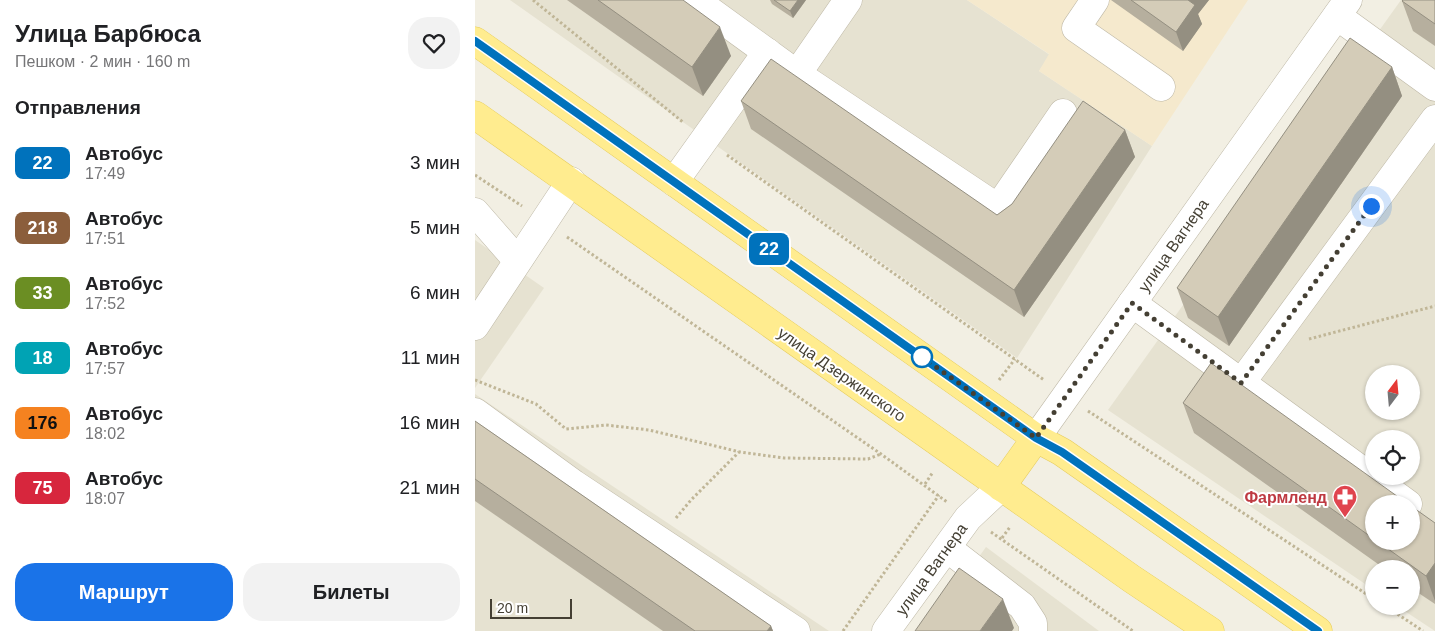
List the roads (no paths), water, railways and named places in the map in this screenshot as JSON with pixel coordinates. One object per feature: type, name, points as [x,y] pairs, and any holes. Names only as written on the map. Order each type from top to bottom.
[{"type":"main road","points":[[475,41],[1036,438],[1062,452],[1318,631]]},
{"type":"main road","name":"улица Дзержинского","points":[[475,115],[571,181],[1001,487],[1210,631]]},
{"type":"main road","name":"улица Вагнера","points":[[1001,487],[1036,438]]},
{"type":"street","points":[[695,0],[797,74],[998,208],[1063,114]]},
{"type":"street","points":[[797,74],[848,0]]},
{"type":"street","points":[[1095,0],[1076,28],[1161,87]]},
{"type":"street","points":[[1342,8],[1435,87]]},
{"type":"street","name":"улица Вагнера","points":[[1036,438],[1342,8]]},
{"type":"street","points":[[674,182],[767,52]]},
{"type":"street","points":[[1241,383],[1433,125]]},
{"type":"street","points":[[475,326],[543,220],[571,181]]},
{"type":"street","points":[[475,212],[517,260]]},
{"type":"street","points":[[1132,303],[1396,495]]},
{"type":"street","points":[[475,412],[574,484],[796,631]]},
{"type":"street","name":"улица Вагнера","points":[[886,631],[968,518],[1001,487]]},
{"type":"street","points":[[947,548],[1022,606],[1033,623],[1033,631]]},
{"type":"place","name":"Фармленд","points":[[1345,518]]}]
